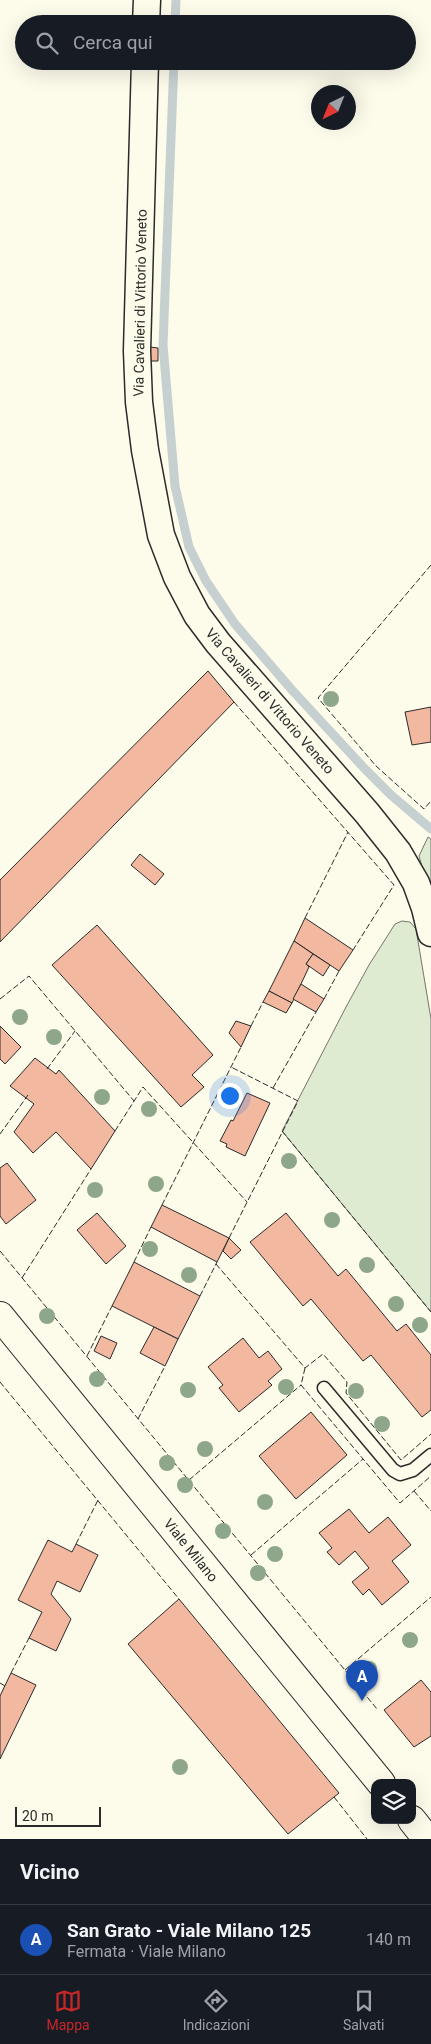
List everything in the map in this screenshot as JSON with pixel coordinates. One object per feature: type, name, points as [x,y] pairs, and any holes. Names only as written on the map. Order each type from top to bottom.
[{"type":"street","points":[[146,15],[147,0]]},
{"type":"street","name":"Via Cavalieri di Vittorio Veneto","points":[[145,70],[138,351],[139,402],[152,498],[161,535],[177,577],[198,615],[218,643],[367,813],[398,852],[416,883],[431,933]]},
{"type":"street","name":"Viale Milano","points":[[0,1316],[378,1779]]},
{"type":"street","points":[[415,1824],[427,1839]]},
{"type":"lane","points":[[324,1388],[394,1470],[400,1474],[407,1472],[431,1455]]},
{"type":"green space","points":[[428,837],[431,839],[431,898],[419,856]]},
{"type":"green space","points":[[402,921],[410,922],[416,929],[431,1019],[431,1312],[282,1131],[369,965],[395,924]]},
{"type":"building","points":[[150,347],[158,348],[158,361],[150,361]]},
{"type":"building","points":[[208,671],[234,702],[0,942],[0,880]]},
{"type":"building","points":[[431,707],[431,742],[412,745],[405,712]]},
{"type":"building","points":[[140,854],[164,874],[155,885],[131,865]]},
{"type":"building","points":[[305,918],[353,950],[339,971],[294,941]]},
{"type":"building","points":[[97,925],[213,1055],[192,1075],[204,1087],[181,1107],[52,965]]},
{"type":"building","points":[[294,941],[313,954],[306,964],[309,967],[292,1003],[269,991]]},
{"type":"building","points":[[313,954],[330,965],[323,976],[306,964]]},
{"type":"building","points":[[301,984],[324,999],[316,1012],[293,999]]},
{"type":"building","points":[[269,991],[292,1003],[286,1013],[263,1002]]},
{"type":"building","points":[[236,1021],[251,1026],[241,1047],[229,1033]]},
{"type":"building","points":[[0,1026],[21,1047],[5,1064],[0,1059]]},
{"type":"building","points":[[35,1058],[56,1074],[59,1070],[115,1131],[91,1169],[56,1132],[33,1153],[14,1132],[34,1104],[10,1086]]},
{"type":"building","points":[[247,1093],[270,1103],[245,1156],[226,1147],[227,1144],[220,1141],[231,1120],[233,1121]]},
{"type":"building","points":[[7,1163],[36,1200],[6,1224],[0,1216],[0,1168]]},
{"type":"building","points":[[162,1205],[229,1238],[217,1262],[151,1227]]},
{"type":"building","points":[[97,1213],[126,1246],[106,1264],[77,1230]]},
{"type":"building","points":[[286,1213],[338,1276],[346,1269],[397,1331],[406,1324],[431,1355],[431,1410],[422,1417],[371,1355],[363,1361],[311,1299],[303,1306],[250,1242]]},
{"type":"building","points":[[229,1238],[241,1250],[231,1259],[223,1251]]},
{"type":"building","points":[[134,1262],[200,1296],[178,1339],[112,1306]]},
{"type":"building","points":[[154,1327],[178,1339],[165,1366],[140,1353]]},
{"type":"building","points":[[101,1336],[117,1343],[110,1359],[94,1351]]},
{"type":"building","points":[[243,1338],[259,1358],[268,1351],[282,1369],[268,1381],[272,1385],[239,1412],[219,1388],[223,1385],[208,1367]]},
{"type":"building","points":[[311,1412],[347,1455],[296,1499],[259,1456]]},
{"type":"building","points":[[349,1509],[369,1533],[388,1517],[411,1545],[392,1561],[409,1582],[382,1605],[369,1589],[363,1595],[352,1582],[369,1568],[355,1551],[339,1565],[327,1552],[332,1548],[319,1533]]},
{"type":"building","points":[[48,1540],[72,1552],[76,1544],[98,1555],[80,1592],[57,1581],[51,1594],[71,1619],[56,1651],[29,1638],[42,1612],[18,1600]]},
{"type":"building","points":[[179,1599],[339,1793],[288,1834],[128,1644]]},
{"type":"building","points":[[11,1673],[36,1685],[0,1759],[0,1696]]},
{"type":"building","points":[[421,1680],[431,1692],[431,1736],[414,1747],[384,1710]]},
{"type":"waterway","points":[[175,15],[176,0]]},
{"type":"waterway","points":[[174,70],[163,345],[175,486],[189,547],[206,581],[235,624],[292,690],[364,768],[391,795],[431,829]]},
{"type":"fence","points":[[431,565],[318,698],[376,766],[424,809],[431,801]]},
{"type":"fence","points":[[234,702],[394,885],[353,950]]},
{"type":"fence","points":[[305,918],[348,832]]},
{"type":"fence","points":[[324,999],[339,971]]},
{"type":"fence","points":[[0,999],[29,976],[134,1101]]},
{"type":"fence","points":[[251,1026],[263,1002]]},
{"type":"fence","points":[[273,1088],[316,1012]]},
{"type":"fence","points":[[47,1069],[75,1031]]},
{"type":"fence","points":[[162,1205],[241,1047]]},
{"type":"fence","points":[[229,1238],[298,1101],[231,1067]]},
{"type":"fence","points":[[115,1131],[143,1087],[247,1202]]},
{"type":"fence","points":[[0,1134],[28,1095]]},
{"type":"fence","points":[[282,1131],[431,1312]]},
{"type":"fence","points":[[22,1278],[91,1169]]},
{"type":"fence","points":[[134,1262],[151,1227]]},
{"type":"fence","points":[[0,1251],[377,1709]]},
{"type":"fence","points":[[200,1296],[217,1262]]},
{"type":"fence","points":[[216,1264],[305,1368],[323,1354],[347,1382],[346,1393],[401,1460],[431,1434]]},
{"type":"fence","points":[[87,1356],[112,1306]]},
{"type":"fence","points":[[138,1419],[165,1366]]},
{"type":"fence","points":[[305,1368],[301,1385],[400,1503],[431,1476]]},
{"type":"fence","points":[[0,1382],[179,1599]]},
{"type":"fence","points":[[189,1480],[301,1385]]},
{"type":"fence","points":[[251,1555],[363,1459]]},
{"type":"fence","points":[[414,1491],[431,1511]]},
{"type":"fence","points":[[76,1544],[98,1500]]},
{"type":"fence","points":[[345,1670],[431,1597]]},
{"type":"fence","points":[[11,1673],[29,1638]]},
{"type":"fence","points":[[0,1683],[5,1686]]},
{"type":"fence","points":[[334,1797],[367,1839]]},
{"type":"place","name":"San Grato - Viale Milano 125","points":[[362,1701]]}]
